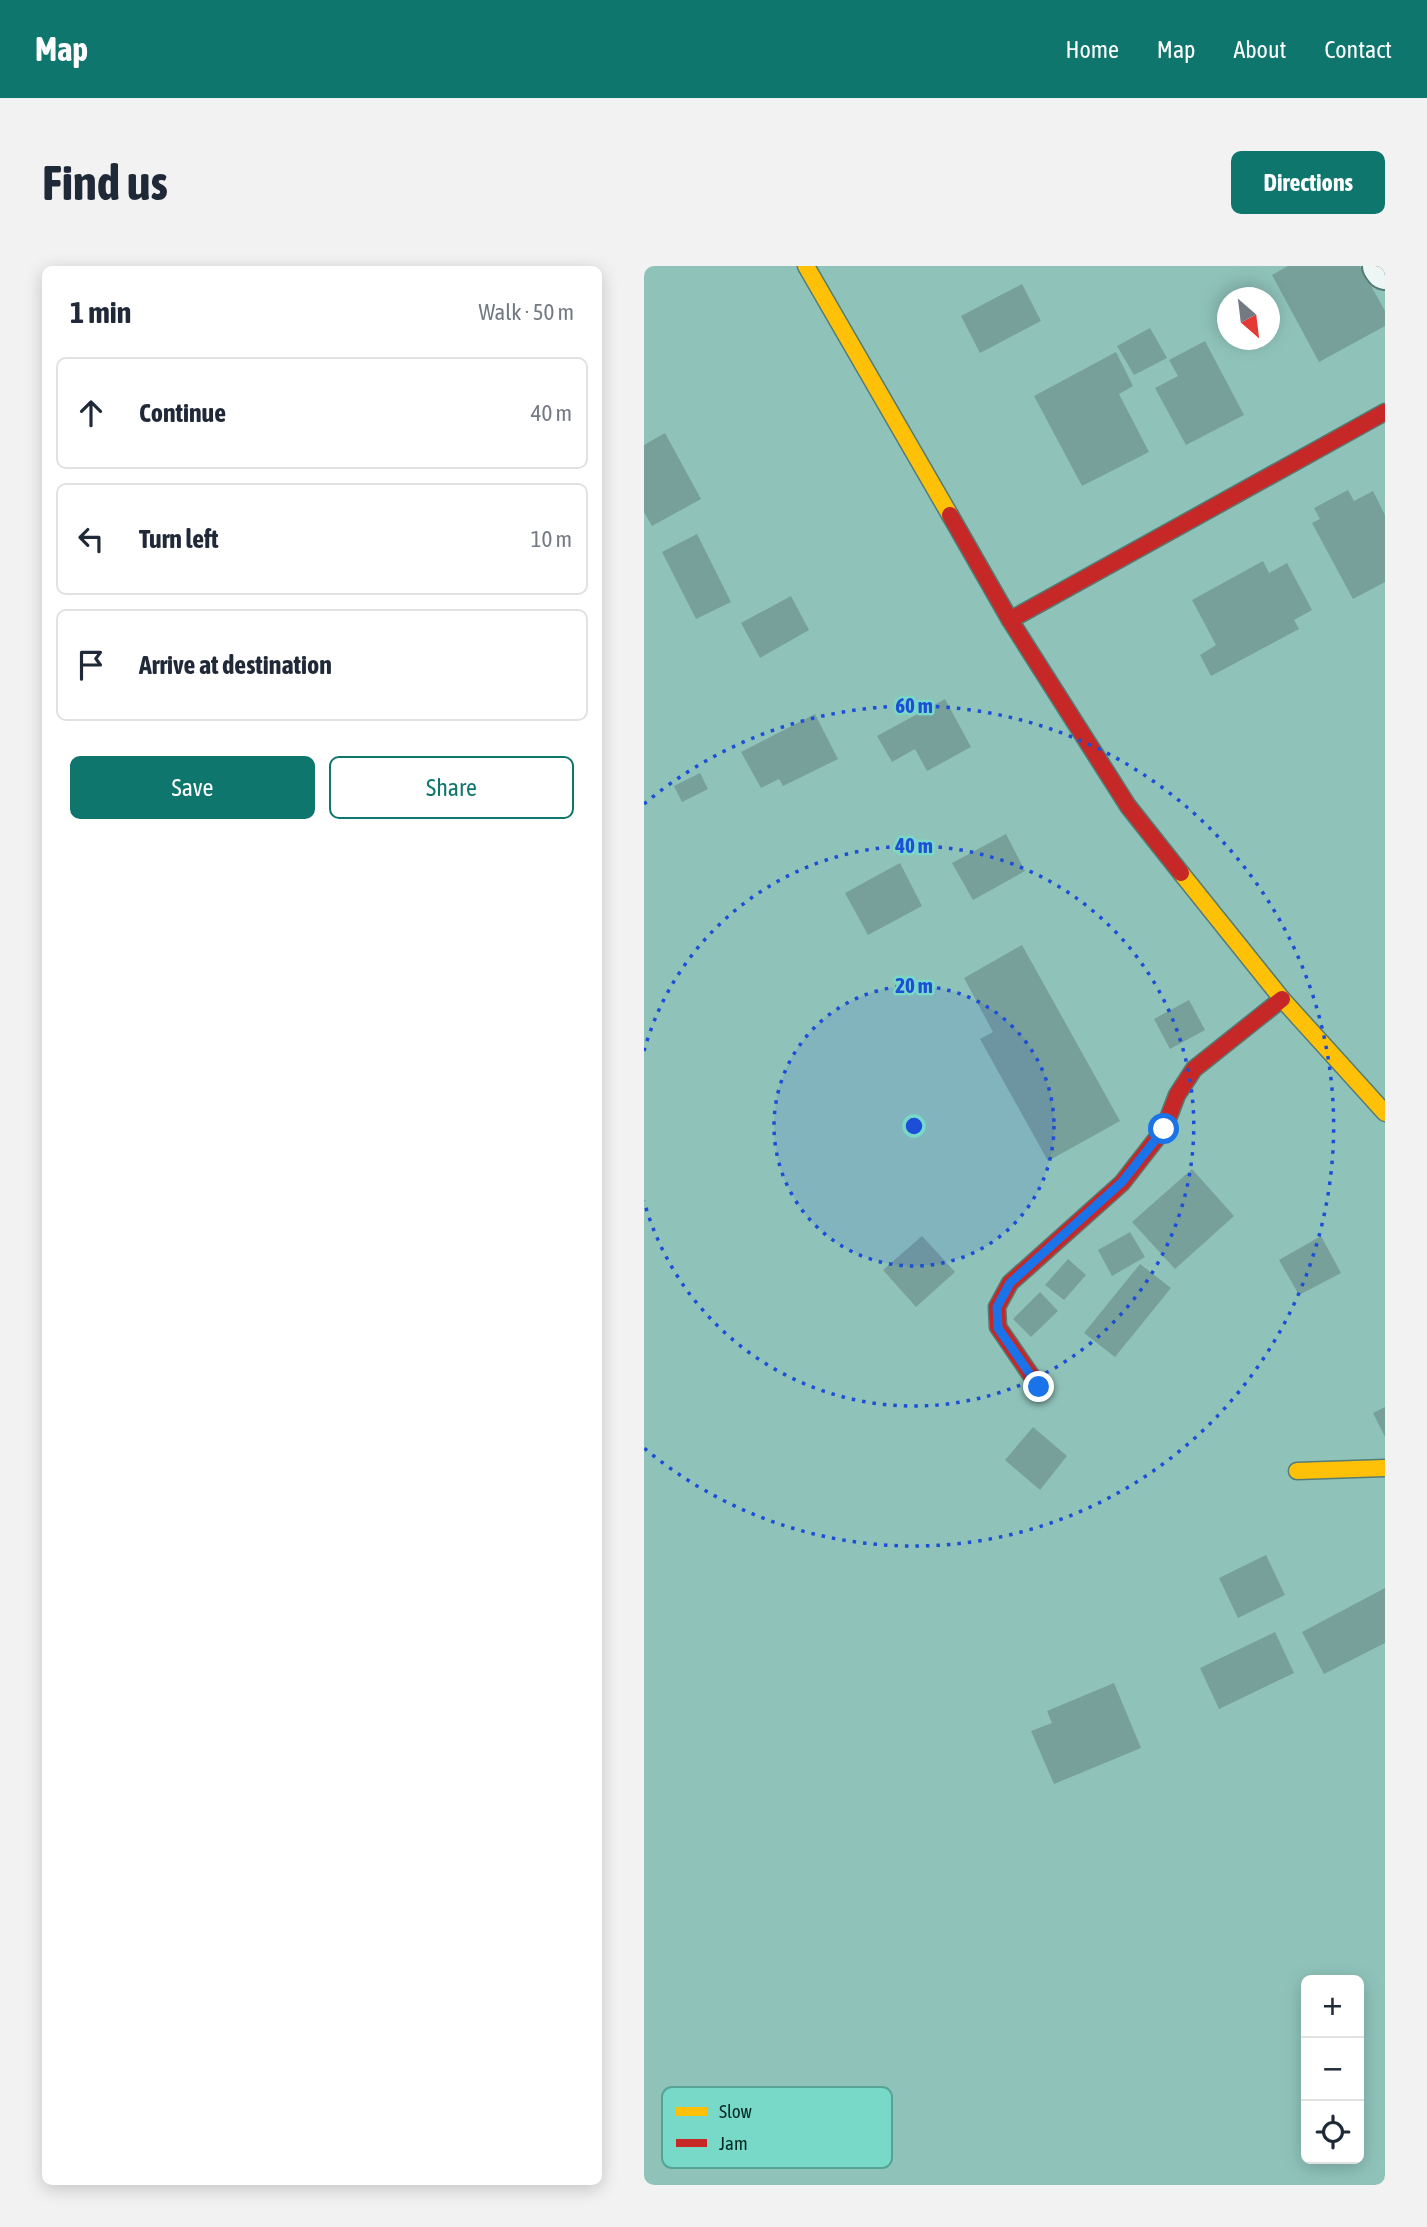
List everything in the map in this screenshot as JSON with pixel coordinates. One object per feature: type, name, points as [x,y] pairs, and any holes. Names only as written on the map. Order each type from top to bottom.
[{"type":"main road","points":[[806,266],[1010,620],[1128,806],[1282,999],[1385,1113]]},
{"type":"main road","points":[[1010,620],[1385,412]]},
{"type":"main road","points":[[1039,1387],[998,1328],[997,1307],[1010,1283],[1122,1182],[1164,1129],[1177,1095],[1194,1069],[1282,999]]},
{"type":"main road","points":[[1297,1471],[1385,1468]]},
{"type":"building","points":[[1288,266],[1360,266],[1385,311],[1385,326],[1319,362],[1272,275]]},
{"type":"building","points":[[1022,284],[1041,321],[980,353],[961,316]]},
{"type":"building","points":[[1150,328],[1167,358],[1134,375],[1117,346]]},
{"type":"building","points":[[1205,341],[1244,415],[1186,445],[1155,388],[1178,376],[1169,360]]},
{"type":"building","points":[[1116,352],[1133,386],[1119,394],[1149,452],[1082,486],[1034,396]]},
{"type":"building","points":[[665,433],[701,499],[652,526],[644,512],[644,445]]},
{"type":"building","points":[[1348,490],[1354,501],[1373,491],[1385,515],[1385,582],[1353,599],[1312,523],[1320,519],[1314,508]]},
{"type":"building","points":[[697,534],[731,602],[696,619],[662,552]]},
{"type":"building","points":[[1263,561],[1269,573],[1287,563],[1312,610],[1294,620],[1299,629],[1211,676],[1200,655],[1216,645],[1192,600]]},
{"type":"building","points":[[791,596],[809,630],[760,658],[741,623]]},
{"type":"building","points":[[945,699],[971,747],[927,771],[915,749],[892,762],[877,736]]},
{"type":"building","points":[[815,714],[838,759],[783,786],[779,779],[761,788],[741,752]]},
{"type":"building","points":[[700,773],[708,789],[682,802],[674,786]]},
{"type":"building","points":[[1006,834],[1025,871],[973,900],[952,863]]},
{"type":"building","points":[[900,863],[922,906],[868,935],[845,893]]},
{"type":"building","points":[[1022,945],[1120,1121],[1048,1161],[980,1039],[993,1032],[964,978]]},
{"type":"building","points":[[1189,1000],[1205,1030],[1170,1049],[1154,1019]]},
{"type":"building","points":[[1192,1169],[1234,1216],[1175,1269],[1132,1222]]},
{"type":"building","points":[[1130,1232],[1145,1257],[1112,1276],[1098,1250]]},
{"type":"building","points":[[922,1236],[955,1272],[916,1307],[883,1270]]},
{"type":"building","points":[[1321,1236],[1341,1273],[1299,1295],[1279,1260]]},
{"type":"building","points":[[1068,1259],[1086,1275],[1064,1300],[1045,1285]]},
{"type":"building","points":[[1140,1264],[1171,1288],[1115,1357],[1084,1333]]},
{"type":"building","points":[[1040,1292],[1058,1311],[1031,1337],[1013,1319]]},
{"type":"building","points":[[1385,1407],[1385,1437],[1373,1413]]},
{"type":"building","points":[[1033,1427],[1067,1456],[1040,1490],[1005,1460]]},
{"type":"building","points":[[1266,1555],[1285,1595],[1238,1618],[1219,1578]]},
{"type":"building","points":[[1385,1588],[1385,1643],[1324,1674],[1302,1632]]},
{"type":"building","points":[[1275,1632],[1294,1673],[1219,1709],[1200,1668]]},
{"type":"building","points":[[1114,1683],[1141,1748],[1054,1784],[1031,1731],[1052,1723],[1047,1711]]},
{"type":"traffic: slow","points":[[806,266],[950,515]]},
{"type":"traffic: slow","points":[[1181,873],[1282,999],[1385,1113]]},
{"type":"traffic: slow","points":[[1297,1471],[1385,1468]]},
{"type":"traffic: jam","points":[[1010,620],[1385,412]]},
{"type":"traffic: jam","points":[[950,515],[1010,620],[1128,806],[1181,873]]},
{"type":"traffic: jam","points":[[1039,1387],[998,1327],[997,1307],[1010,1283],[1122,1183],[1164,1129],[1177,1095],[1194,1069],[1282,999]]},
{"type":"route","points":[[1039,1387],[998,1328],[997,1307],[1010,1283],[1122,1182],[1164,1129]]}]
